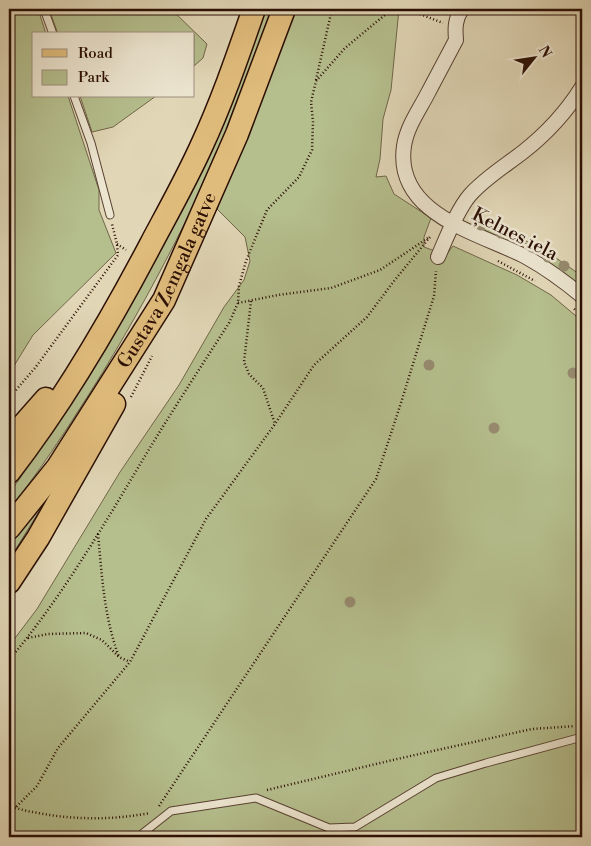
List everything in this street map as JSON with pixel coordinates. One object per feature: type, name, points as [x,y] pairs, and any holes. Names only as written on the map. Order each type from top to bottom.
[{"type":"main road","name":"Gustava Zemgala gatve","points":[[9,472],[74,380],[117,308],[142,261],[201,147],[228,81],[254,9]]},
{"type":"main road","name":"Gustava Zemgala gatve","points":[[9,528],[58,467],[164,300],[237,134],[284,9]]},
{"type":"main road","points":[[9,441],[45,400],[86,337],[142,261]]},
{"type":"main road","points":[[9,582],[38,538],[121,392],[164,300]]},
{"type":"street","name":"Ķelnes iela","points":[[462,9],[457,16],[455,27],[456,40],[411,123],[404,146],[404,168],[409,184],[422,202],[454,224],[527,258],[564,281],[582,296]]},
{"type":"street","points":[[438,257],[469,196],[492,174],[524,151],[548,128],[565,111],[582,87]]},
{"type":"lane","points":[[44,9],[52,32]]},
{"type":"lane","points":[[75,98],[90,143],[110,215]]},
{"type":"lane","points":[[139,836],[171,811],[256,798],[329,828],[355,828],[436,778],[582,737]]},
{"type":"path","points":[[9,660],[77,568],[229,323],[238,304],[239,286],[246,262],[267,210],[299,177],[312,150],[313,122],[310,102],[332,9]]},
{"type":"path","points":[[316,81],[345,48],[392,9]]},
{"type":"path","points":[[407,9],[455,27]]},
{"type":"path","points":[[9,398],[35,368],[118,255],[110,215]]},
{"type":"path","points":[[9,814],[37,786],[58,748],[130,662],[206,519],[275,424],[314,365],[367,318],[430,237],[380,270],[331,288],[278,295],[238,304]]},
{"type":"path","points":[[139,836],[376,479],[434,296],[438,257]]},
{"type":"path","points":[[490,257],[537,282]]},
{"type":"path","points":[[251,301],[244,362],[249,374],[263,388],[275,424]]},
{"type":"path","points":[[567,303],[582,315]]},
{"type":"path","points":[[98,534],[103,596],[110,634],[119,657]]},
{"type":"path","points":[[27,638],[48,634],[86,633],[102,640],[119,657],[130,662]]},
{"type":"path","points":[[256,798],[267,790],[532,729],[582,726]]},
{"type":"path","points":[[9,804],[16,808],[62,817],[125,818],[156,812]]},
{"type":"green space","points":[[9,9],[38,9],[45,32],[32,32],[32,98],[69,98],[99,190],[99,210],[116,253],[33,335],[9,374]]},
{"type":"green space","points":[[49,9],[171,9],[195,32],[57,32]]},
{"type":"green space","points":[[264,9],[275,9],[252,75],[176,241],[135,317],[91,391],[51,452],[9,510],[9,494],[107,347],[178,218],[209,149]]},
{"type":"green space","points":[[295,9],[399,9],[391,90],[383,119],[380,159],[376,177],[386,176],[394,194],[431,218],[424,237],[424,247],[446,255],[453,246],[517,275],[551,295],[582,321],[582,837],[9,837],[9,646],[37,609],[120,472],[179,385],[224,307],[244,280],[250,261],[245,237],[217,209],[261,101]]},
{"type":"green space","points":[[195,32],[207,44],[203,58],[195,65]]},
{"type":"green space","points":[[81,98],[153,98],[113,127],[92,132]]},
{"type":"green space","points":[[476,220],[487,223],[537,246],[534,253],[529,245],[516,240],[508,241],[472,225]]},
{"type":"green space","points":[[546,251],[582,276],[582,287],[542,258]]},
{"type":"green space","points":[[51,487],[48,497],[9,560],[9,540]]}]
